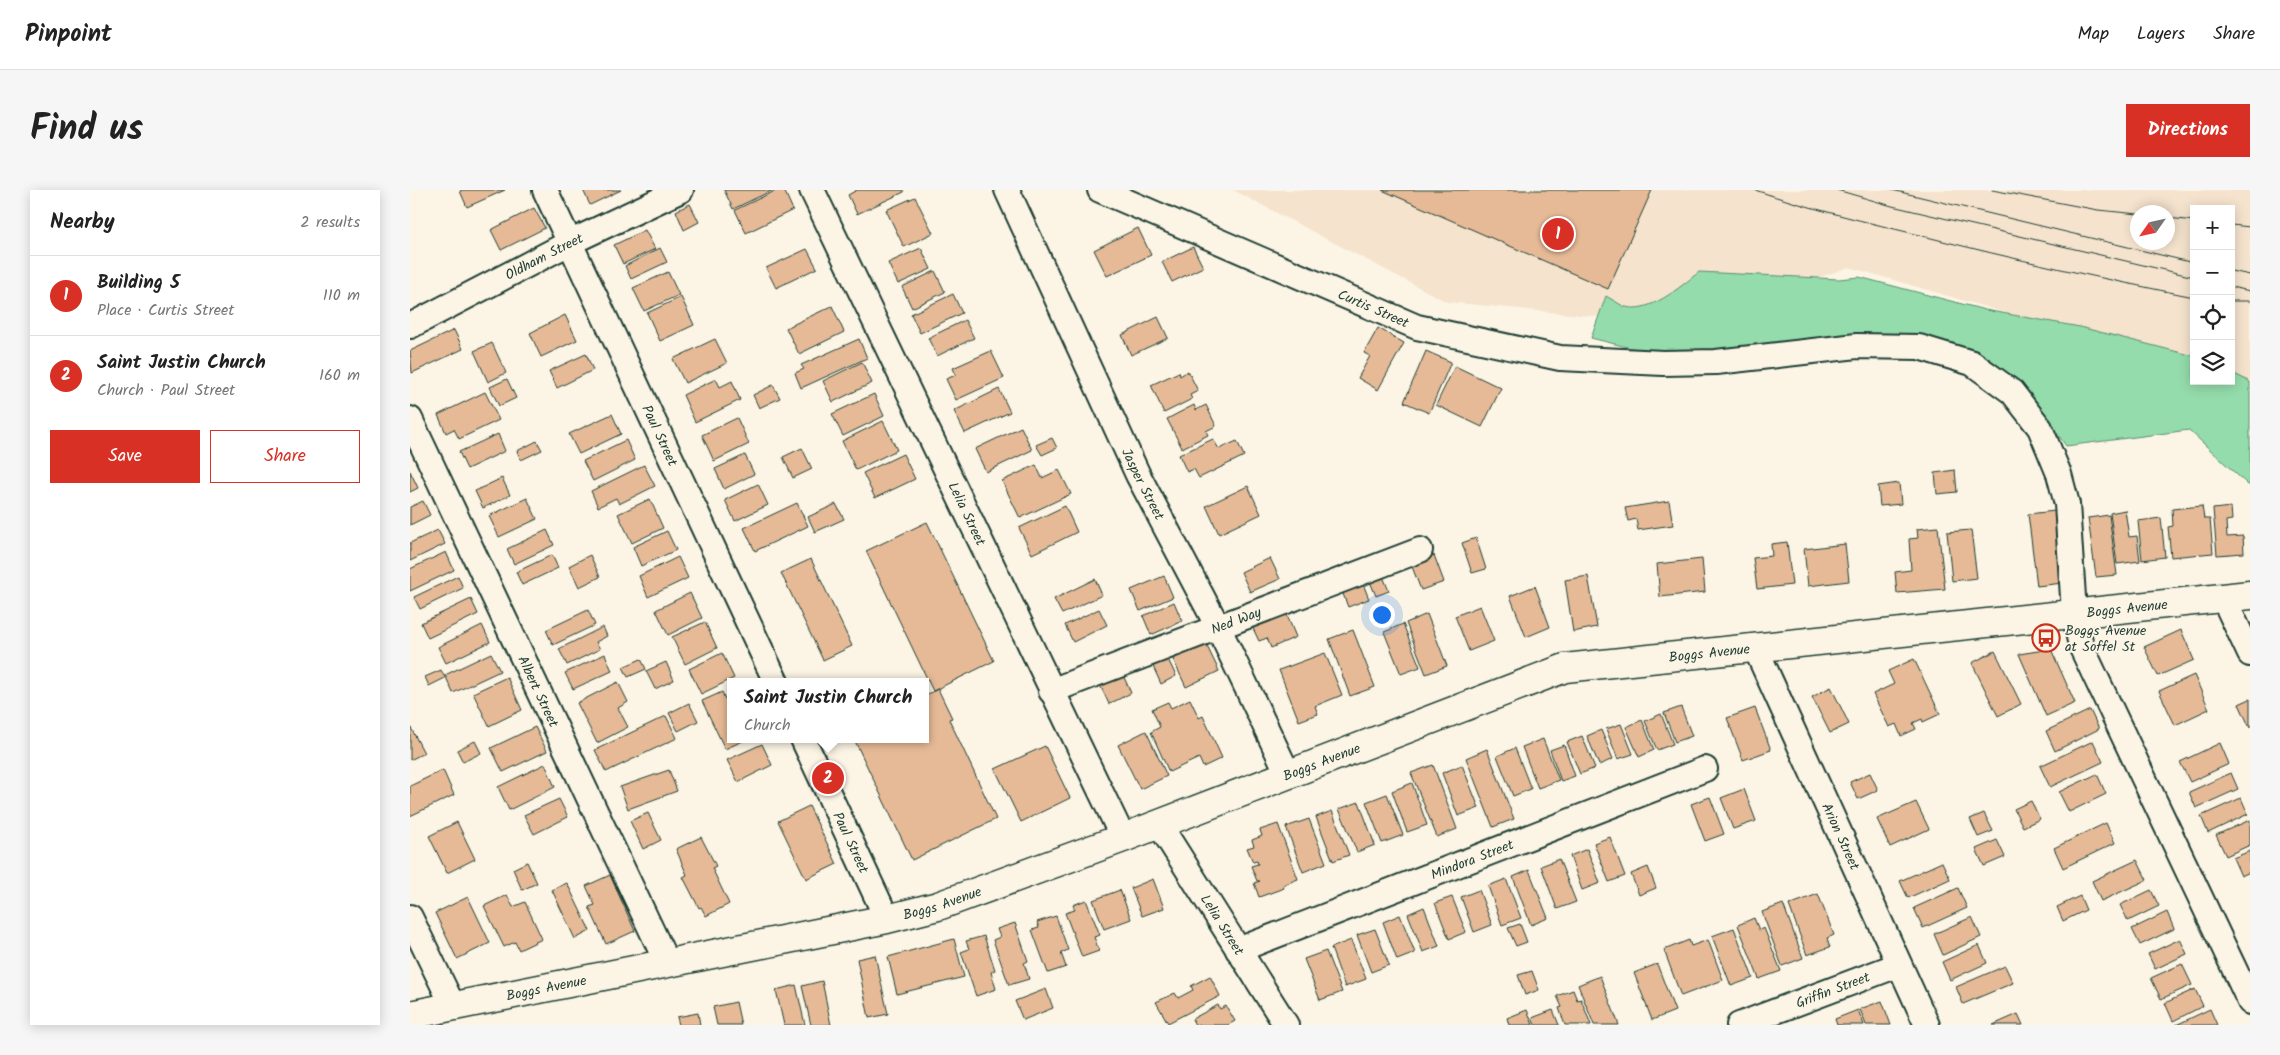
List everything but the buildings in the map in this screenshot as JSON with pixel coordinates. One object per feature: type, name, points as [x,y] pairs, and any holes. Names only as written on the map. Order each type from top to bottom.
[{"type":"street","name":"Paul Street","points":[[545,190],[774,678]]},
{"type":"street","name":"Oldham Street","points":[[410,326],[571,242],[681,190]]},
{"type":"street","name":"Lelia Street","points":[[812,190],[1051,692],[1123,838]]},
{"type":"street","name":"Jasper Street","points":[[1007,190],[1138,475],[1218,627],[1288,774]]},
{"type":"street","name":"Curtis Street","points":[[1100,190],[1417,326],[1560,358],[1663,364],[1716,362],[1857,346],[1919,347],[1972,362],[2012,392],[2040,428],[2059,474],[2067,504],[2074,613],[2082,646],[2246,994]]},
{"type":"street","name":"Albert Street","points":[[410,419],[667,963]]},
{"type":"street","name":"Ned Way","points":[[1051,692],[1420,550]]},
{"type":"street","name":"Boggs Avenue","points":[[410,1015],[887,919],[938,906],[1123,838],[1565,668],[2237,597]]},
{"type":"street","points":[[2237,597],[2250,654]]},
{"type":"street","name":"Arion Street","points":[[1755,647],[1898,965],[1927,1025]]},
{"type":"street","name":"Paul Street","points":[[805,743],[887,919]]},
{"type":"street","name":"Mindora Street","points":[[1238,950],[1705,769]]},
{"type":"street","name":"Lelia Street","points":[[1159,824],[1286,1025]]},
{"type":"street","points":[[410,917],[454,1006]]},
{"type":"street","name":"Griffin Street","points":[[1738,1025],[1898,965]]},
{"type":"shaded area","points":[[1233,190],[2250,190],[2250,394],[2235,384],[2235,205],[2190,205],[2190,367],[1849,267],[1684,325],[1447,302]]},
{"type":"green space","points":[[1699,272],[1839,279],[1859,277],[1985,310],[2080,327],[2190,355],[2190,385],[2235,385],[2235,374],[2250,382],[2250,485],[2189,430],[2066,446],[2044,415],[2004,370],[1981,353],[1950,342],[1907,336],[1705,351],[1661,352],[1631,348],[1591,338],[1606,296],[1623,306],[1633,308],[1643,307],[1674,292]]},
{"type":"tram line","points":[[1755,190],[1818,209],[1957,244],[2190,296]]},
{"type":"tram line","points":[[1837,190],[1892,206],[2190,276]]},
{"type":"tram line","points":[[1892,190],[2190,262]]},
{"type":"tram line","points":[[1992,190],[2098,210],[2130,213]]},
{"type":"tram line","points":[[2175,219],[2190,221]]},
{"type":"tram line","points":[[2235,225],[2250,227]]},
{"type":"tram line","points":[[2235,272],[2250,275]]},
{"type":"tram line","points":[[2235,288],[2250,291]]},
{"type":"tram line","points":[[2235,301],[2250,301]]},
{"type":"place","name":"Building 5","points":[[1558,234]]},
{"type":"place","name":"Boggs Avenue at Soffel St","points":[[2046,638]]},
{"type":"place","name":"Saint Justin Church","points":[[828,778]]}]
